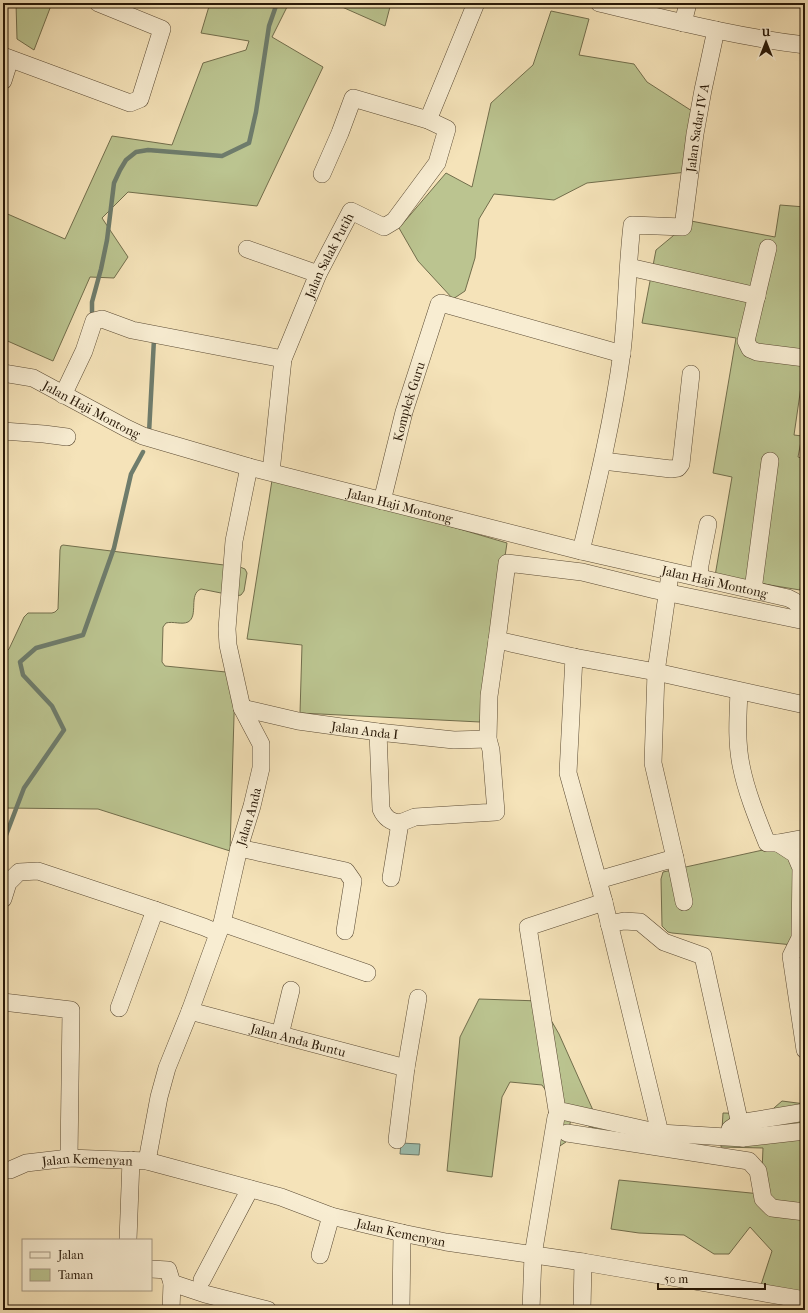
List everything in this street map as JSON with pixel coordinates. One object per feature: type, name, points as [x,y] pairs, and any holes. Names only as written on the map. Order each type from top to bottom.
[{"type":"street","points":[[3,82],[6,58],[130,103],[140,99],[162,30],[98,3]]},
{"type":"street","points":[[428,120],[476,3]]},
{"type":"street","points":[[599,3],[716,30],[784,43],[805,45]]},
{"type":"street","points":[[683,23],[688,3]]},
{"type":"street","name":"Jalan Sadar IV A","points":[[628,267],[632,225],[683,227],[695,134],[716,30]]},
{"type":"street","name":"Jalan Salak Putih","points":[[271,472],[283,359],[318,274],[351,211],[384,227],[394,221],[436,163],[447,128],[428,120],[353,98],[322,174]]},
{"type":"street","points":[[768,248],[746,341],[750,349],[757,352],[805,358]]},
{"type":"street","points":[[247,249],[318,274]]},
{"type":"street","points":[[581,551],[603,461],[622,354],[628,267],[757,296]]},
{"type":"street","name":"Komplek Guru","points":[[382,501],[404,412],[439,304],[441,303],[622,354]]},
{"type":"street","points":[[64,394],[84,351],[94,321],[102,319],[132,330],[283,359]]},
{"type":"street","name":"Jalan Haji Montong","points":[[3,373],[33,378],[143,436],[249,467],[581,551],[788,598],[794,601],[805,611]]},
{"type":"street","points":[[603,461],[671,469],[678,468],[681,464],[691,374]]},
{"type":"street","points":[[3,431],[67,437]]},
{"type":"street","points":[[753,590],[770,461]]},
{"type":"street","name":"Jalan Anda","points":[[128,1239],[139,1160],[167,1068],[190,1011],[220,928],[239,848],[252,806],[261,768],[261,744],[242,708],[228,645],[226,629],[234,541],[249,467]]},
{"type":"street","points":[[699,578],[708,524]]},
{"type":"street","points":[[378,732],[381,809],[389,820],[400,823],[415,817],[496,812],[491,750],[488,739],[489,696],[507,563],[582,572],[667,592],[805,621]]},
{"type":"street","points":[[670,572],[656,672],[653,763],[684,902]]},
{"type":"street","points":[[497,640],[574,657],[656,672],[805,705]]},
{"type":"street","points":[[574,657],[568,773],[604,902],[660,1133]]},
{"type":"street","points":[[739,691],[737,726],[741,765],[755,814],[767,843],[805,838]]},
{"type":"street","name":"Jalan Anda I","points":[[242,708],[298,721],[378,732],[454,740],[488,739]]},
{"type":"street","points":[[391,878],[400,823]]},
{"type":"street","points":[[778,842],[795,854],[801,868],[800,938],[791,956],[805,1050]]},
{"type":"street","points":[[239,848],[346,871],[353,881],[345,931]]},
{"type":"street","points":[[598,880],[675,858]]},
{"type":"street","points":[[3,899],[8,883],[19,872],[38,871],[204,927],[220,928],[367,973]]},
{"type":"street","points":[[604,902],[528,927],[557,1110],[660,1133],[720,1136],[805,1112]]},
{"type":"street","points":[[119,1008],[155,910]]},
{"type":"street","points":[[609,924],[624,921],[640,922],[664,942],[703,956],[741,1130]]},
{"type":"street","points":[[280,1035],[291,990]]},
{"type":"street","points":[[397,1140],[406,1068],[418,998]]},
{"type":"street","points":[[3,1002],[71,1010],[69,1158]]},
{"type":"street","name":"Jalan Anda Buntu","points":[[190,1011],[406,1068]]},
{"type":"street","points":[[531,1310],[533,1255],[556,1117]]},
{"type":"street","points":[[741,1130],[805,1132]]},
{"type":"street","points":[[567,1133],[749,1161],[758,1171],[763,1199],[772,1208],[805,1212]]},
{"type":"street","name":"Jalan Kemenyan","points":[[3,1170],[10,1170],[26,1163],[69,1158],[139,1160],[281,1197],[331,1216],[402,1233],[446,1242],[582,1262],[805,1300]]},
{"type":"street","points":[[202,1280],[250,1189]]},
{"type":"street","points":[[320,1255],[331,1216]]},
{"type":"street","points":[[400,1310],[402,1233]]},
{"type":"street","points":[[582,1262],[582,1310]]},
{"type":"street","points":[[152,1269],[168,1270],[172,1283],[171,1310]]},
{"type":"street","points":[[172,1283],[205,1294],[268,1310]]},
{"type":"green space","points":[[16,3],[52,3],[34,50],[17,39]]},
{"type":"green space","points":[[210,3],[289,3],[272,37],[323,67],[257,206],[128,192],[102,218],[128,257],[114,278],[90,277],[53,361],[3,339],[3,212],[65,239],[112,136],[172,145],[203,63],[246,50],[249,41],[201,33]]},
{"type":"green space","points":[[333,3],[391,3],[385,26]]},
{"type":"green space","points":[[551,11],[589,19],[579,55],[634,64],[647,82],[692,111],[687,172],[587,183],[554,200],[494,194],[479,219],[475,258],[465,291],[453,299],[418,261],[399,228],[446,173],[472,187],[491,103],[533,65]]},
{"type":"green space","points":[[780,205],[805,207],[805,359],[794,435],[802,436],[798,457],[805,459],[805,560],[800,590],[715,576],[732,477],[713,473],[736,338],[642,323],[656,250],[691,221],[775,237]]},
{"type":"green space","points":[[273,474],[507,543],[480,722],[300,713],[302,645],[247,639]]},
{"type":"green space","points":[[63,545],[240,567],[245,569],[247,573],[244,591],[241,595],[236,596],[201,589],[195,595],[193,615],[188,622],[166,623],[163,627],[162,662],[165,666],[226,672],[235,683],[230,851],[98,809],[3,808],[3,652],[9,649],[24,617],[28,613],[52,613],[58,609],[60,550],[61,546]]},
{"type":"green space","points":[[781,846],[795,847],[793,945],[672,933],[668,932],[662,926],[661,879],[663,872]]},
{"type":"green space","points":[[479,999],[540,1001],[559,1034],[596,1117],[647,1139],[604,1132],[571,1119],[566,1142],[555,1149],[554,1102],[542,1085],[510,1082],[502,1097],[492,1177],[447,1171],[460,1037]]},
{"type":"green space","points":[[782,1101],[805,1104],[805,1304],[758,1294],[772,1251],[750,1227],[729,1254],[714,1254],[684,1235],[639,1233],[611,1229],[619,1180],[761,1194],[763,1148],[721,1147],[723,1113],[767,1114]]},
{"type":"shaded area","points":[[401,1143],[420,1144],[419,1155],[400,1154]]},
{"type":"waterway","points":[[92,312],[92,302],[107,240],[114,183],[120,170],[126,160],[136,152],[148,150],[222,156],[249,143],[256,112],[269,26],[277,3]]},
{"type":"waterway","points":[[149,433],[154,339]]},
{"type":"waterway","points":[[3,843],[24,788],[64,730],[52,706],[23,675],[20,662],[36,648],[83,635],[114,548],[131,474],[143,452]]}]
